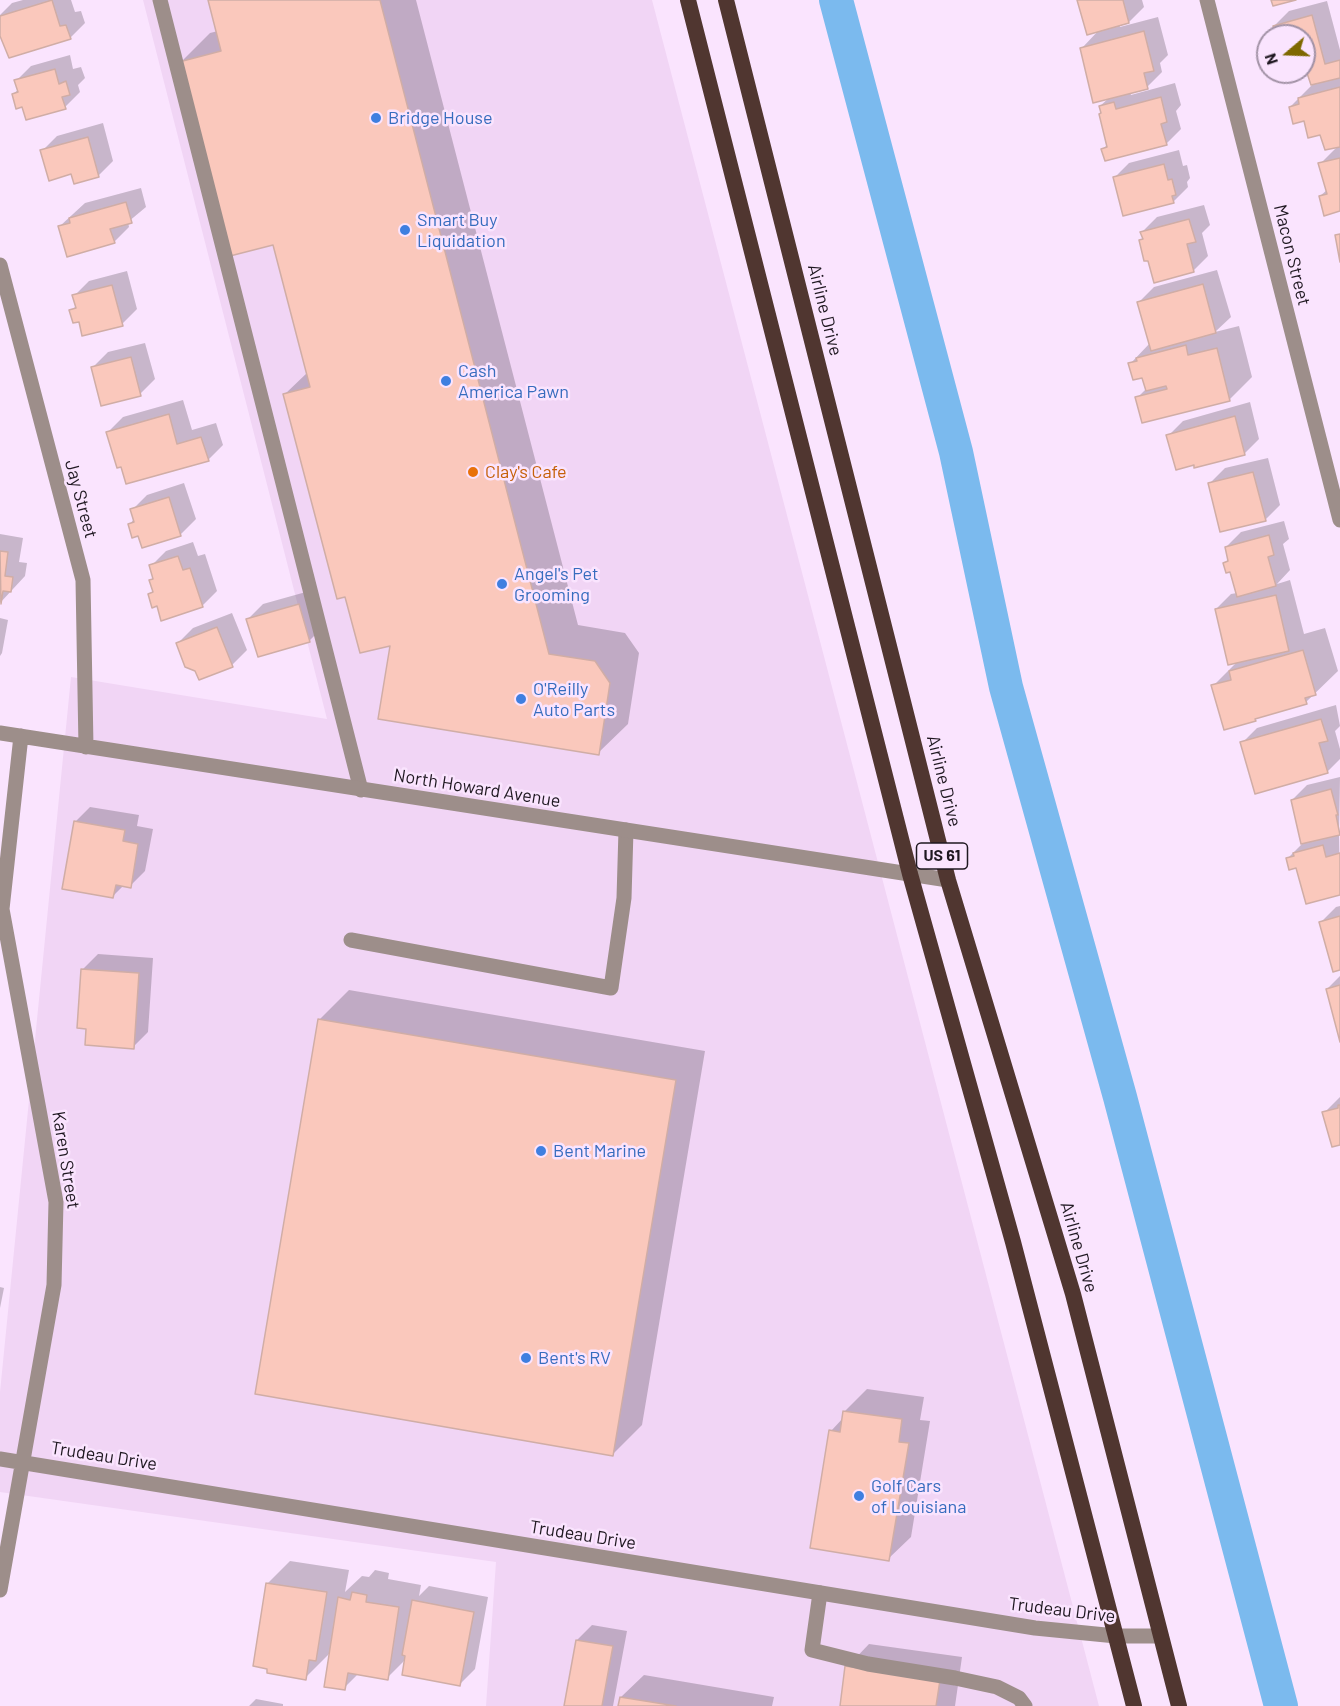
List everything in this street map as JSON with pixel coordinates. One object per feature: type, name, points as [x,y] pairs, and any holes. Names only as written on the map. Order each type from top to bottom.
[{"type":"highway","name":"US 61","points":[[688,0],[910,874],[1013,1242],[1134,1706]]},
{"type":"highway","name":"Airline Drive","points":[[726,0],[948,880],[1073,1294],[1179,1706]]},
{"type":"street","points":[[160,0],[361,789]]},
{"type":"street","name":"Macon Street","points":[[1207,0],[1340,520]]},
{"type":"street","name":"Jay Street","points":[[0,265],[82,580],[86,747]]},
{"type":"street","name":"North Howard Avenue","points":[[0,733],[948,880]]},
{"type":"street","name":"Karen Street","points":[[0,1590],[54,1285],[56,1202],[2,909],[21,736]]},
{"type":"street","points":[[351,939],[611,988],[624,898],[626,830]]},
{"type":"street","name":"Trudeau Drive","points":[[0,1459],[1035,1628],[1116,1636],[1161,1636]]},
{"type":"street","points":[[820,1593],[812,1650],[868,1664],[997,1687],[1019,1698],[1025,1706]]},
{"type":"shaded area","points":[[143,0],[652,0],[1099,1706],[486,1706],[496,1562],[0,1492],[0,1392],[71,677],[327,719]]},
{"type":"building","points":[[52,0],[60,26],[66,25],[71,39],[9,58],[0,36],[0,16]]},
{"type":"building","points":[[208,0],[380,0],[549,654],[595,661],[610,683],[599,755],[378,719],[390,646],[360,653],[345,597],[337,599],[283,394],[310,387],[273,245],[230,256],[179,62],[221,51]]},
{"type":"building","points":[[1077,0],[1123,0],[1129,23],[1087,35]]},
{"type":"building","points":[[1271,0],[1296,0],[1273,6]]},
{"type":"building","points":[[1312,15],[1314,24],[1280,24]]},
{"type":"building","points":[[1316,30],[1325,64],[1340,60],[1340,78],[1316,84]]},
{"type":"building","points":[[1144,31],[1154,71],[1144,73],[1148,89],[1093,103],[1080,48]]},
{"type":"building","points":[[55,69],[59,84],[66,81],[70,95],[62,97],[66,109],[26,120],[22,107],[16,109],[12,94],[18,92],[14,80]]},
{"type":"building","points":[[1340,87],[1340,147],[1325,150],[1320,135],[1308,138],[1304,121],[1293,124],[1289,107],[1299,104],[1298,98]]},
{"type":"building","points":[[1161,97],[1167,122],[1161,124],[1167,145],[1105,161],[1101,149],[1107,147],[1099,106],[1114,102],[1116,109]]},
{"type":"building","points":[[88,137],[99,177],[74,184],[71,174],[49,181],[40,150]]},
{"type":"building","points":[[1340,158],[1340,211],[1324,216],[1319,196],[1327,194],[1318,163]]},
{"type":"building","points":[[1164,164],[1168,180],[1172,179],[1176,195],[1172,196],[1174,203],[1123,216],[1113,177]]},
{"type":"building","points":[[126,202],[132,223],[110,229],[115,243],[67,257],[58,226],[70,223],[69,218]]},
{"type":"building","points":[[1189,219],[1196,242],[1187,244],[1194,272],[1154,283],[1148,261],[1144,261],[1139,240],[1143,239],[1140,232]]},
{"type":"building","points":[[1340,234],[1340,262],[1335,235]]},
{"type":"building","points":[[1203,284],[1216,333],[1151,351],[1137,302]]},
{"type":"building","points":[[112,285],[123,326],[82,336],[79,322],[73,323],[69,310],[76,308],[72,295]]},
{"type":"building","points":[[1186,345],[1188,355],[1217,348],[1230,401],[1142,423],[1135,397],[1167,389],[1166,386],[1146,391],[1142,378],[1133,380],[1128,363],[1137,361],[1136,358]]},
{"type":"building","points":[[131,357],[141,396],[101,406],[91,367]]},
{"type":"building","points":[[169,414],[177,444],[201,437],[209,461],[126,484],[121,467],[117,468],[106,432]]},
{"type":"building","points":[[1235,416],[1245,455],[1194,468],[1194,465],[1176,470],[1166,435]]},
{"type":"building","points":[[1253,472],[1266,521],[1220,532],[1208,483]]},
{"type":"building","points":[[169,497],[181,536],[142,548],[138,536],[132,538],[128,524],[134,522],[130,509]]},
{"type":"building","points":[[1269,535],[1274,555],[1268,557],[1276,586],[1237,597],[1230,572],[1226,573],[1223,563],[1228,561],[1225,547]]},
{"type":"building","points":[[0,551],[8,552],[5,576],[13,577],[11,592],[3,591],[1,604]]},
{"type":"building","points":[[178,556],[183,570],[190,568],[203,607],[161,621],[157,606],[152,608],[148,594],[153,592],[149,580],[153,579],[149,565]]},
{"type":"building","points":[[1276,595],[1289,651],[1228,665],[1215,609]]},
{"type":"building","points":[[299,604],[310,642],[258,657],[246,619]]},
{"type":"building","points":[[217,627],[233,667],[199,680],[195,671],[185,667],[176,643]]},
{"type":"building","points":[[1303,650],[1316,695],[1305,698],[1307,704],[1224,730],[1211,685],[1231,680],[1229,671]]},
{"type":"building","points":[[1321,719],[1328,741],[1319,743],[1328,773],[1255,794],[1240,742]]},
{"type":"building","points":[[1331,789],[1338,815],[1336,815],[1340,835],[1301,844],[1291,800]]},
{"type":"building","points":[[74,821],[125,830],[123,841],[138,844],[131,888],[116,885],[113,898],[62,889]]},
{"type":"building","points":[[1323,845],[1326,857],[1340,853],[1340,895],[1306,904],[1296,868],[1289,870],[1286,858],[1294,856],[1293,853]]},
{"type":"building","points":[[1340,916],[1340,970],[1333,972],[1319,922]]},
{"type":"building","points":[[81,969],[139,973],[134,1049],[85,1045],[86,1029],[77,1028]]},
{"type":"building","points":[[1340,985],[1340,1042],[1326,989]]},
{"type":"building","points":[[318,1019],[676,1080],[613,1456],[255,1394]]},
{"type":"building","points":[[1340,1105],[1340,1145],[1332,1147],[1322,1112],[1338,1108]]},
{"type":"building","name":"Golf Cars of Louisiana","points":[[843,1411],[902,1419],[899,1442],[909,1443],[889,1561],[810,1548],[829,1430],[840,1432]]},
{"type":"building","points":[[266,1583],[327,1592],[316,1661],[309,1660],[306,1680],[267,1673],[267,1669],[253,1666]]},
{"type":"building","points":[[352,1592],[367,1595],[366,1602],[399,1607],[388,1680],[348,1673],[345,1690],[324,1687],[338,1597],[350,1600]]},
{"type":"building","points":[[412,1600],[474,1612],[460,1686],[402,1675],[405,1656],[402,1655]]},
{"type":"building","points":[[576,1640],[613,1646],[602,1706],[564,1706]]},
{"type":"building","points":[[845,1666],[940,1680],[936,1706],[840,1706]]},
{"type":"building","points":[[620,1697],[676,1706],[618,1706]]},
{"type":"waterway","points":[[836,0],[956,452],[1006,687],[1120,1097],[1281,1706]]},
{"type":"place","name":"Bridge House","points":[[376,118]]},
{"type":"place","name":"Smart Buy Liquidation","points":[[405,230]]},
{"type":"place","name":"Cash America Pawn","points":[[446,381]]},
{"type":"place","name":"Clay's Cafe","points":[[473,472]]},
{"type":"place","name":"Angel's Pet Grooming","points":[[502,584]]},
{"type":"place","name":"O'Reilly Auto Parts","points":[[521,699]]},
{"type":"place","name":"Bent Marine","points":[[541,1151]]},
{"type":"place","name":"Bent's RV","points":[[526,1358]]},
{"type":"place","name":"Golf Cars of Louisiana","points":[[859,1496]]}]
